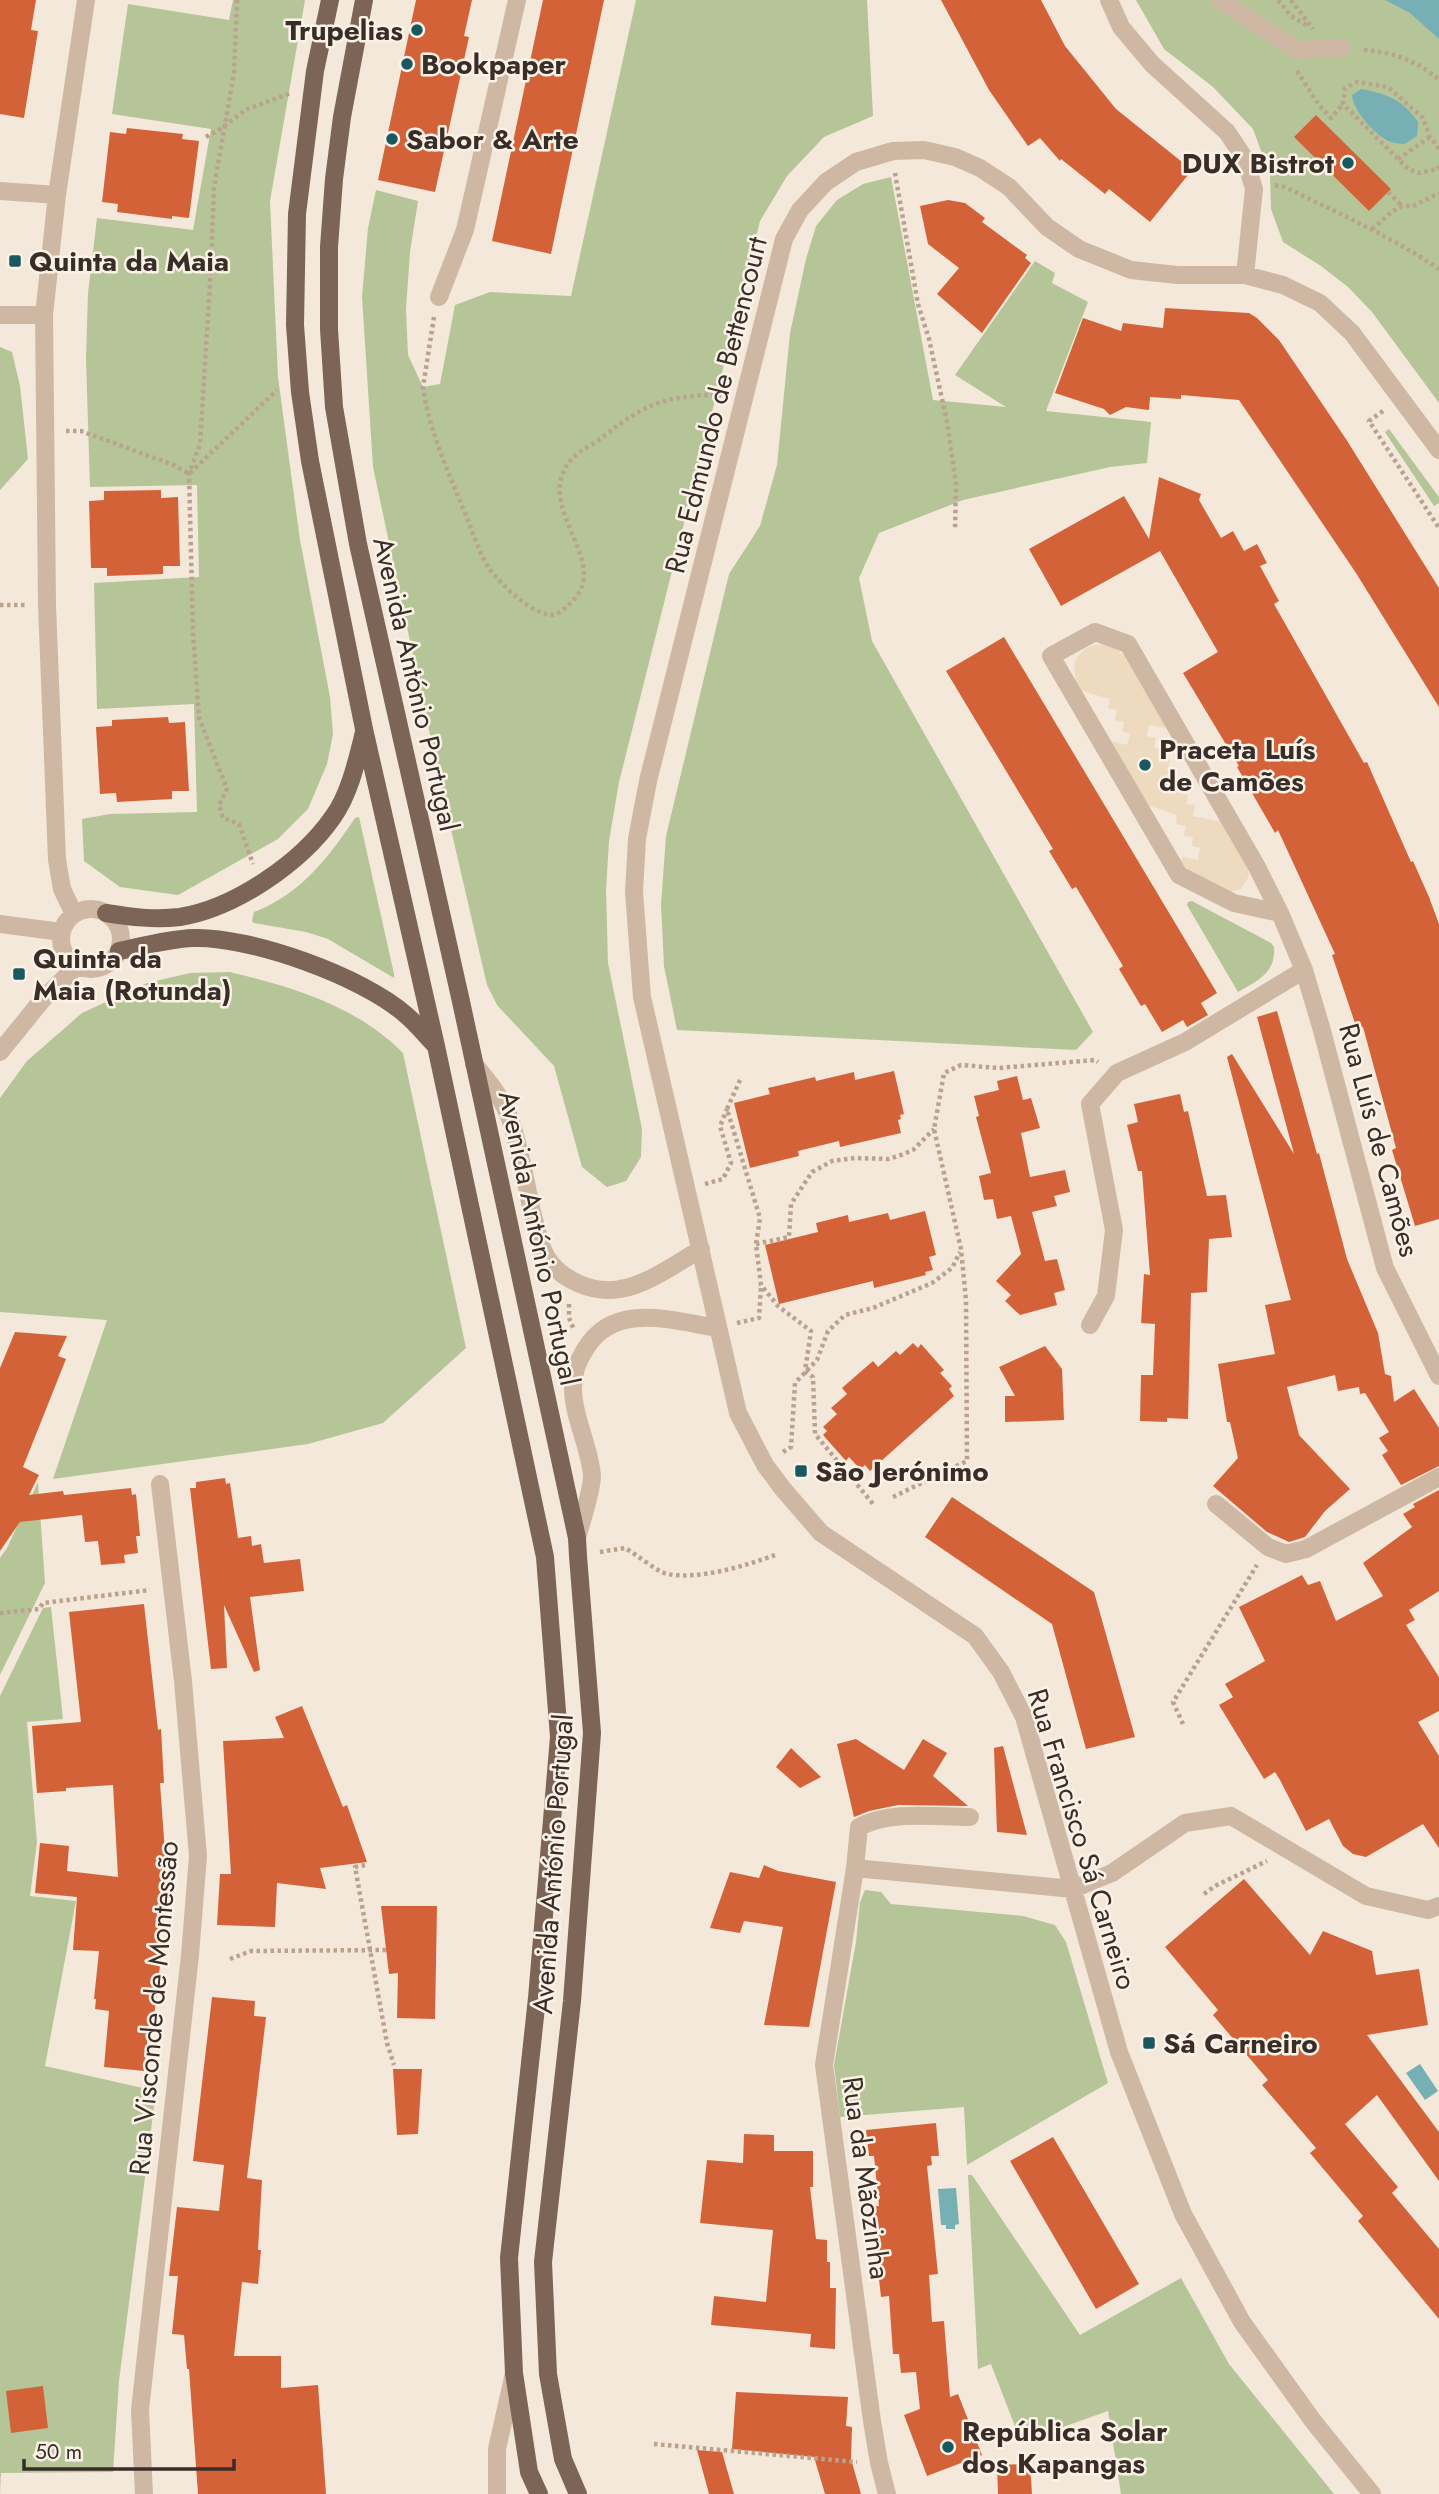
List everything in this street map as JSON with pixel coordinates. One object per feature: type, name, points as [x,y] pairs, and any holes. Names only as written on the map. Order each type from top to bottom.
[{"type":"main road","name":"Avenida António Portugal","points":[[330,0],[315,71],[297,214],[295,325],[300,392],[310,461],[364,729],[436,1046],[545,1557],[559,1737],[537,1998],[509,2258],[514,2373],[529,2472],[539,2494]]},
{"type":"main road","name":"Avenida António Portugal","points":[[364,0],[342,117],[330,233],[329,329],[334,407],[358,544],[577,1538],[592,1734],[572,2001],[543,2262],[548,2374],[564,2459],[578,2494]]},
{"type":"main road","points":[[106,913],[142,919],[181,916],[220,905],[259,885],[306,849],[334,816],[355,769],[364,729]]},
{"type":"main road","points":[[119,951],[158,942],[194,938],[235,943],[289,956],[378,995],[406,1014],[436,1046]]},
{"type":"street","points":[[74,914],[62,889],[57,860],[47,605],[44,315],[57,195],[86,0]]},
{"type":"street","points":[[439,297],[466,230],[517,0]]},
{"type":"street","points":[[1109,0],[1121,27],[1152,64],[1227,132],[1245,159],[1254,189],[1245,275]]},
{"type":"street","points":[[1220,0],[1297,50],[1342,48]]},
{"type":"street","name":"Rua Edmundo de Bettencourt","points":[[701,1250],[642,997],[634,892],[637,839],[648,781],[784,239],[800,210],[826,182],[856,162],[892,151],[924,150],[955,157],[980,168],[1009,187],[1047,227],[1079,249],[1130,270],[1177,275],[1245,275],[1283,285],[1320,303],[1352,333],[1439,450]]},
{"type":"street","points":[[0,191],[57,195]]},
{"type":"street","points":[[0,314],[44,315]]},
{"type":"street","name":"Rua Luís de Camões","points":[[1280,913],[1234,903],[1179,875],[1051,656],[1095,632],[1128,644],[1257,867],[1280,913],[1304,970],[1385,1268],[1439,1376]]},
{"type":"street","points":[[95,909],[106,913],[120,929],[122,941],[119,951],[111,962],[102,968],[86,970],[76,967],[65,956],[61,946],[61,932],[66,922],[74,914],[84,910],[95,909]]},
{"type":"street","points":[[0,924],[61,932]]},
{"type":"street","points":[[0,1052],[43,999],[76,967]]},
{"type":"street","points":[[1090,1325],[1106,1296],[1114,1230],[1090,1104],[1117,1073],[1185,1042],[1304,970]]},
{"type":"street","points":[[474,1064],[494,1087],[511,1121],[538,1237],[546,1257],[558,1270],[577,1283],[596,1289],[618,1290],[640,1284],[701,1250]]},
{"type":"street","name":"Rua Francisco Sá Carneiro","points":[[701,1250],[738,1413],[765,1465],[821,1533],[975,1636],[995,1663],[1024,1717],[1119,2052],[1183,2214],[1242,2322],[1313,2421],[1372,2494]]},
{"type":"street","points":[[577,1538],[592,1478],[573,1389],[576,1366],[588,1344],[604,1327],[622,1319],[647,1317],[718,1328]]},
{"type":"street","points":[[1216,1504],[1268,1547],[1286,1554],[1306,1549],[1439,1477]]},
{"type":"street","name":"Rua Visconde de Montessão","points":[[144,2494],[140,2410],[190,1955],[198,1856],[183,1681],[160,1485]]},
{"type":"street","name":"Rua da Mãozinha","points":[[887,2494],[879,2463],[824,2066],[859,1827],[875,1819],[906,1816],[970,1817]]},
{"type":"street","points":[[855,1868],[1073,1889],[1112,1873],[1185,1822],[1231,1816],[1366,1896],[1428,1910],[1439,1906]]},
{"type":"street","points":[[498,2494],[497,2449],[514,2373]]},
{"type":"path","points":[[237,0],[234,73],[222,128],[214,187],[200,443],[189,474],[193,632],[199,718],[226,789],[219,805],[223,818],[239,824],[259,885]]},
{"type":"path","points":[[1278,0],[1291,16],[1312,28],[1291,0]]},
{"type":"path","points":[[1342,48],[1388,52],[1428,70],[1439,80]]},
{"type":"path","points":[[1297,50],[1295,68],[1319,105],[1331,118],[1343,104],[1345,88],[1357,82],[1388,87],[1423,118],[1430,137],[1439,149]]},
{"type":"path","points":[[206,136],[222,128],[245,110],[296,91]]},
{"type":"path","points":[[1343,104],[1408,169],[1418,173],[1438,169],[1439,166]]},
{"type":"path","points":[[1398,159],[1430,137]]},
{"type":"path","points":[[892,151],[918,304],[929,339],[947,422],[956,483],[955,530]]},
{"type":"path","points":[[1285,187],[1406,247],[1439,269]]},
{"type":"path","points":[[1388,192],[1402,206]]},
{"type":"path","points":[[1372,229],[1402,206],[1413,205],[1439,193]]},
{"type":"path","points":[[439,297],[423,387],[424,398],[480,551],[491,571],[528,605],[542,614],[555,614],[565,608],[578,594],[583,577],[584,565],[562,512],[560,493],[563,472],[572,459],[638,411],[661,400],[716,394],[743,404]]},
{"type":"path","points":[[189,474],[272,393],[285,386]]},
{"type":"path","points":[[1401,399],[1368,421],[1439,528]]},
{"type":"path","points":[[44,431],[80,431],[174,465],[189,474]]},
{"type":"path","points":[[893,1497],[967,1461],[966,1300],[961,1250],[934,1129],[944,1073],[961,1065],[999,1068],[1095,1060]]},
{"type":"path","points":[[687,1190],[723,1179],[731,1163],[720,1126],[740,1080]]},
{"type":"path","points":[[718,1328],[759,1318],[761,1285],[756,1244],[760,1218],[727,1109]]},
{"type":"path","points":[[756,1244],[789,1237],[791,1203],[812,1172],[832,1161],[901,1155],[913,1150],[934,1129]]},
{"type":"path","points":[[765,1465],[791,1447],[795,1383],[817,1360],[828,1331],[845,1315],[873,1308],[932,1283],[953,1268],[961,1250]]},
{"type":"path","points":[[761,1285],[778,1306],[811,1331],[806,1371]]},
{"type":"path","points":[[572,1293],[569,1318],[573,1329],[582,1338]]},
{"type":"path","points":[[806,1371],[813,1377],[815,1434],[874,1505]]},
{"type":"path","points":[[625,1548],[666,1574],[705,1573],[745,1566],[775,1555]]},
{"type":"path","points":[[1183,1724],[1173,1702],[1260,1559]]},
{"type":"path","points":[[0,1613],[39,1609],[43,1603],[171,1587]]},
{"type":"path","points":[[1204,1894],[1289,1850]]},
{"type":"path","points":[[365,1865],[355,1867],[387,2043],[394,2065]]},
{"type":"path","points":[[230,1959],[251,1951],[386,1950]]},
{"type":"path","points":[[654,2444],[879,2463]]},
{"type":"green space","points":[[233,0],[305,0],[270,201],[278,377],[300,540],[330,697],[333,734],[327,764],[308,809],[278,839],[178,895],[120,887],[84,861],[82,819],[110,814],[197,812],[194,704],[97,709],[94,583],[199,577],[197,485],[90,487],[86,358],[88,293],[97,218],[193,230],[211,129],[112,114],[128,4],[229,20]]},
{"type":"green space","points":[[636,0],[867,0],[873,116],[824,137],[787,176],[760,221],[619,782],[609,841],[606,890],[608,963],[642,1129],[641,1157],[626,1181],[607,1187],[582,1167],[554,1066],[497,1005],[487,985],[440,782],[373,467],[362,297],[368,228],[376,190],[418,201],[410,252],[406,309],[408,355],[423,387],[440,384],[455,305],[490,292],[571,296]]},
{"type":"green space","points":[[1136,0],[1439,0],[1439,403],[1372,312],[1348,287],[1283,242],[1271,209],[1270,175],[1253,129],[1213,87],[1164,49]]},
{"type":"green space","points":[[891,177],[933,400],[1006,407],[955,375],[1035,261],[1055,273],[1052,283],[1088,302],[1046,411],[1151,422],[1147,463],[1110,467],[963,500],[879,533],[859,578],[872,641],[1093,1032],[1076,1050],[677,1030],[664,966],[661,905],[666,836],[729,574],[760,526],[777,465],[790,333],[806,259],[816,226],[837,200],[863,184]]},
{"type":"green space","points":[[0,347],[12,352],[20,386],[28,459],[0,490]]},
{"type":"green space","points":[[1389,429],[1439,497],[1439,503],[1434,506],[1385,432]]},
{"type":"green space","points":[[359,817],[394,978],[328,939],[252,921],[254,912],[286,895],[312,873],[355,818]]},
{"type":"green space","points":[[1192,901],[1271,943],[1274,956],[1269,970],[1238,992],[1187,905]]},
{"type":"green space","points":[[230,972],[277,984],[322,1000],[365,1023],[403,1053],[466,1348],[383,1423],[308,1444],[53,1479],[107,1320],[0,1312],[0,1098],[27,1061],[82,1013],[147,983],[190,973]]},
{"type":"green space","points":[[38,1482],[45,1583],[0,1675],[0,1558]]},
{"type":"green space","points":[[51,1607],[63,1719],[27,1722],[37,1842],[30,1896],[76,1901],[45,2066],[156,2091],[119,2381],[113,2472],[1,2473],[0,2494],[0,1696],[43,1608]]},
{"type":"green space","points":[[865,1890],[881,1892],[891,1904],[1023,1916],[1055,1925],[1066,1942],[1108,2083],[967,2165],[964,2107],[840,2117],[834,2065],[856,1942],[860,1902]]},
{"type":"green space","points":[[968,2175],[972,2175],[1080,2335],[1181,2278],[1229,2364],[1334,2494],[1121,2494],[1108,2411],[1021,2442],[991,2364],[978,2369]]},
{"type":"shaded area","name":"Praceta Luís de Camões","points":[[1106,644],[1116,648],[1124,656],[1165,725],[1165,728],[1149,725],[1147,736],[1156,738],[1154,747],[1163,750],[1161,758],[1170,760],[1167,770],[1174,772],[1172,781],[1181,783],[1179,793],[1188,795],[1186,804],[1195,805],[1193,816],[1222,822],[1248,869],[1249,876],[1241,889],[1229,892],[1193,875],[1185,867],[1181,860],[1183,857],[1198,860],[1200,848],[1192,846],[1193,837],[1184,836],[1186,826],[1176,824],[1177,815],[1147,805],[1110,745],[1111,741],[1127,745],[1130,734],[1122,731],[1124,722],[1115,720],[1117,710],[1108,708],[1110,699],[1079,690],[1074,665],[1078,656],[1094,645]]},
{"type":"water","points":[[1385,0],[1439,0],[1439,39],[1410,13]]},
{"type":"water","points":[[1361,89],[1386,95],[1407,108],[1418,122],[1417,136],[1401,144],[1388,141],[1377,133],[1365,121],[1353,101],[1352,95]]},
{"type":"water","points":[[1420,2064],[1438,2091],[1425,2100],[1406,2073]]},
{"type":"water","points":[[956,2188],[959,2224],[955,2225],[955,2229],[946,2229],[946,2225],[941,2225],[938,2189]]},
{"type":"building","points":[[0,0],[36,0],[31,30],[38,31],[24,118],[0,114]]},
{"type":"building","points":[[416,0],[472,0],[464,36],[469,37],[435,192],[378,180]]},
{"type":"building","points":[[543,0],[604,0],[551,254],[492,241]]},
{"type":"building","points":[[941,0],[1041,0],[1065,46],[1116,109],[1192,170],[1150,222],[1109,189],[1105,194],[1061,159],[1060,161],[1040,138],[1028,146],[989,90]]},
{"type":"building","points":[[1316,115],[1391,189],[1369,211],[1294,137]]},
{"type":"building","points":[[127,128],[183,134],[182,139],[199,141],[189,218],[172,216],[172,219],[117,212],[118,204],[102,202],[110,132],[126,134]]},
{"type":"building","points":[[948,200],[965,203],[985,218],[982,222],[1027,255],[1025,258],[1031,263],[982,333],[937,294],[959,268],[928,244],[920,206]]},
{"type":"building","points":[[1165,308],[1249,313],[1279,340],[1346,439],[1439,588],[1439,707],[1356,573],[1239,400],[1181,395],[1181,399],[1150,397],[1149,410],[1126,407],[1110,415],[1104,409],[1055,393],[1083,318],[1121,331],[1123,323],[1163,328]]},
{"type":"building","points":[[1159,477],[1201,494],[1199,500],[1221,538],[1233,531],[1244,551],[1257,544],[1267,563],[1260,566],[1279,601],[1274,604],[1364,763],[1367,762],[1429,897],[1439,924],[1439,1219],[1415,1226],[1392,1150],[1396,1148],[1363,1027],[1357,1029],[1332,955],[1335,954],[1278,830],[1275,833],[1237,767],[1239,766],[1183,673],[1218,652],[1160,551],[1061,606],[1029,549],[1124,496],[1149,539]]},
{"type":"building","points":[[161,490],[161,498],[178,497],[180,566],[163,566],[163,574],[107,576],[107,568],[91,568],[89,501],[104,500],[104,491]]},
{"type":"building","points":[[1004,637],[1217,993],[1201,1003],[1208,1015],[1187,1027],[1183,1020],[1162,1032],[1145,1004],[1141,1006],[1119,969],[1123,966],[1076,887],[1072,889],[1049,851],[1053,849],[946,671]]},
{"type":"building","points":[[168,717],[169,723],[185,722],[189,791],[172,791],[172,799],[117,802],[116,793],[100,794],[96,727],[112,726],[112,720]]},
{"type":"building","points":[[1277,1011],[1347,1259],[1378,1333],[1385,1374],[1391,1376],[1394,1402],[1414,1389],[1439,1428],[1439,1466],[1401,1485],[1382,1455],[1388,1451],[1379,1438],[1389,1432],[1365,1393],[1360,1394],[1359,1387],[1338,1391],[1335,1375],[1287,1387],[1299,1435],[1350,1489],[1325,1511],[1305,1537],[1289,1542],[1267,1532],[1213,1486],[1238,1458],[1230,1422],[1227,1422],[1218,1364],[1275,1354],[1265,1305],[1291,1300],[1227,1057],[1232,1054],[1294,1154],[1257,1017]]},
{"type":"building","points":[[894,1071],[904,1114],[900,1115],[901,1119],[898,1120],[901,1133],[840,1147],[839,1141],[798,1151],[799,1156],[750,1168],[734,1103],[770,1094],[768,1088],[815,1077],[816,1081],[854,1072],[855,1080]]},
{"type":"building","points":[[1017,1076],[1023,1100],[1031,1098],[1040,1128],[1021,1133],[1030,1177],[1065,1170],[1070,1192],[1054,1196],[1057,1206],[1032,1212],[1045,1261],[1057,1259],[1065,1290],[1054,1293],[1057,1305],[1020,1315],[1005,1301],[1011,1295],[996,1281],[1021,1254],[1011,1216],[997,1219],[993,1199],[984,1200],[979,1176],[991,1173],[976,1117],[979,1116],[974,1096],[999,1090],[997,1081]]},
{"type":"building","points":[[1180,1094],[1184,1112],[1188,1111],[1207,1196],[1226,1195],[1232,1237],[1209,1239],[1207,1292],[1191,1293],[1188,1419],[1167,1418],[1167,1422],[1140,1421],[1141,1375],[1153,1375],[1155,1324],[1141,1323],[1144,1274],[1150,1275],[1142,1171],[1138,1171],[1127,1125],[1138,1122],[1134,1104]]},
{"type":"building","points":[[925,1211],[936,1255],[929,1257],[933,1270],[925,1272],[926,1275],[874,1288],[873,1281],[779,1304],[765,1245],[818,1232],[816,1223],[848,1215],[849,1222],[888,1213],[890,1220]]},
{"type":"building","points":[[15,1332],[67,1336],[58,1356],[66,1359],[23,1467],[39,1475],[29,1495],[63,1491],[64,1495],[131,1488],[132,1495],[136,1494],[140,1536],[136,1536],[138,1553],[124,1555],[125,1563],[101,1565],[98,1541],[85,1542],[82,1515],[20,1522],[0,1551],[0,1368]]},
{"type":"building","points":[[913,1343],[918,1348],[921,1344],[944,1370],[940,1373],[952,1386],[949,1389],[954,1396],[870,1471],[865,1465],[860,1469],[849,1457],[846,1461],[823,1435],[827,1431],[823,1427],[837,1414],[831,1408],[847,1394],[842,1388],[873,1361],[878,1367],[896,1351],[900,1355]]},
{"type":"building","points":[[1045,1346],[1062,1369],[1064,1420],[1005,1422],[1005,1396],[1015,1396],[999,1367]]},
{"type":"building","points":[[225,1478],[226,1484],[230,1483],[238,1538],[251,1536],[252,1546],[261,1544],[264,1563],[300,1559],[304,1591],[250,1597],[260,1670],[254,1672],[224,1605],[227,1668],[211,1669],[190,1488],[196,1488],[196,1482]]},
{"type":"building","points":[[1439,1490],[1439,1591],[1409,1610],[1415,1620],[1406,1625],[1439,1677],[1439,1711],[1418,1722],[1439,1756],[1439,1848],[1423,1824],[1366,1857],[1353,1854],[1343,1846],[1329,1819],[1306,1831],[1275,1772],[1264,1779],[1219,1705],[1233,1697],[1225,1684],[1265,1661],[1239,1607],[1302,1575],[1308,1585],[1320,1581],[1336,1621],[1383,1596],[1363,1563],[1412,1527],[1403,1514],[1415,1507],[1413,1504]]},
{"type":"building","points":[[952,1497],[1094,1592],[1135,1737],[1086,1749],[1052,1624],[925,1537]]},
{"type":"building","points":[[144,1604],[158,1730],[161,1729],[164,1783],[160,1783],[166,1866],[158,1956],[161,1957],[144,2071],[104,2067],[109,2011],[95,2009],[99,1951],[73,1950],[77,1897],[35,1893],[40,1843],[69,1846],[67,1871],[118,1877],[113,1785],[37,1793],[32,1726],[81,1722],[69,1612]]},
{"type":"building","points":[[302,1706],[343,1807],[347,1805],[367,1862],[320,1868],[326,1889],[277,1883],[275,1927],[217,1925],[220,1874],[231,1874],[223,1741],[284,1738],[275,1717]]},
{"type":"building","points":[[856,1739],[904,1770],[923,1739],[947,1753],[933,1776],[968,1806],[898,1805],[854,1817],[837,1744]]},
{"type":"building","points":[[1003,1746],[1027,1835],[997,1832],[994,1748]]},
{"type":"building","points":[[791,1748],[821,1777],[800,1788],[776,1767]]},
{"type":"building","points":[[764,1865],[778,1871],[836,1882],[809,2027],[764,2025],[783,1927],[744,1921],[740,1933],[710,1928],[730,1872],[759,1878]]},
{"type":"building","points":[[1244,1879],[1310,1955],[1323,1931],[1372,1951],[1376,1975],[1419,1969],[1428,2025],[1367,2035],[1439,2132],[1439,2181],[1377,2095],[1345,2124],[1398,2187],[1392,2193],[1439,2249],[1439,2319],[1358,2221],[1363,2216],[1310,2153],[1316,2148],[1262,2085],[1268,2080],[1213,2015],[1218,2010],[1165,1947]]},
{"type":"building","points":[[381,1906],[437,1906],[435,2019],[397,2018],[398,1973],[389,1974]]},
{"type":"building","points":[[212,1997],[255,2001],[254,2016],[266,2017],[247,2178],[262,2180],[258,2284],[242,2282],[234,2356],[281,2356],[281,2388],[318,2385],[326,2494],[198,2494],[184,2335],[172,2334],[178,2276],[169,2276],[177,2207],[219,2211],[224,2165],[193,2161]]},
{"type":"building","points":[[393,2069],[422,2069],[418,2134],[397,2135]]},
{"type":"building","points":[[936,2123],[939,2156],[931,2156],[932,2165],[927,2166],[938,2274],[929,2275],[932,2322],[944,2321],[950,2397],[958,2394],[982,2455],[927,2476],[904,2415],[920,2409],[916,2372],[901,2373],[899,2354],[893,2354],[889,2296],[881,2297],[871,2207],[879,2206],[874,2156],[869,2156],[866,2130]]},
{"type":"building","points":[[744,2134],[774,2135],[774,2151],[813,2151],[813,2187],[810,2187],[816,2239],[827,2240],[830,2288],[836,2288],[835,2349],[810,2347],[811,2334],[711,2325],[714,2296],[766,2302],[773,2230],[700,2223],[707,2160],[743,2163]]},
{"type":"building","points":[[1053,2137],[1139,2284],[1096,2309],[1010,2161]]},
{"type":"building","points":[[43,2386],[48,2428],[11,2433],[6,2391]]},
{"type":"building","points":[[736,2392],[848,2397],[846,2426],[852,2427],[851,2459],[861,2494],[825,2494],[814,2457],[732,2449]]},
{"type":"building","points":[[697,2450],[722,2452],[734,2494],[709,2494]]},
{"type":"building","points":[[1030,2464],[1032,2494],[998,2494],[997,2465]]},
{"type":"place","name":"Trupelias","points":[[417,30]]},
{"type":"place","name":"Bookpaper","points":[[407,64]]},
{"type":"place","name":"Sabor & Arte","points":[[392,139]]},
{"type":"place","name":"DUX Bistrot","points":[[1348,163]]},
{"type":"place","name":"Quinta da Maia","points":[[15,261]]},
{"type":"place","name":"Praceta Luís de Camões","points":[[1145,765]]},
{"type":"place","name":"Quinta da Maia (Rotunda)","points":[[19,974]]},
{"type":"place","name":"São Jerónimo","points":[[801,1471]]},
{"type":"place","name":"Sá Carneiro","points":[[1149,2043]]},
{"type":"place","name":"República Solar dos Kapangas","points":[[948,2447]]}]
